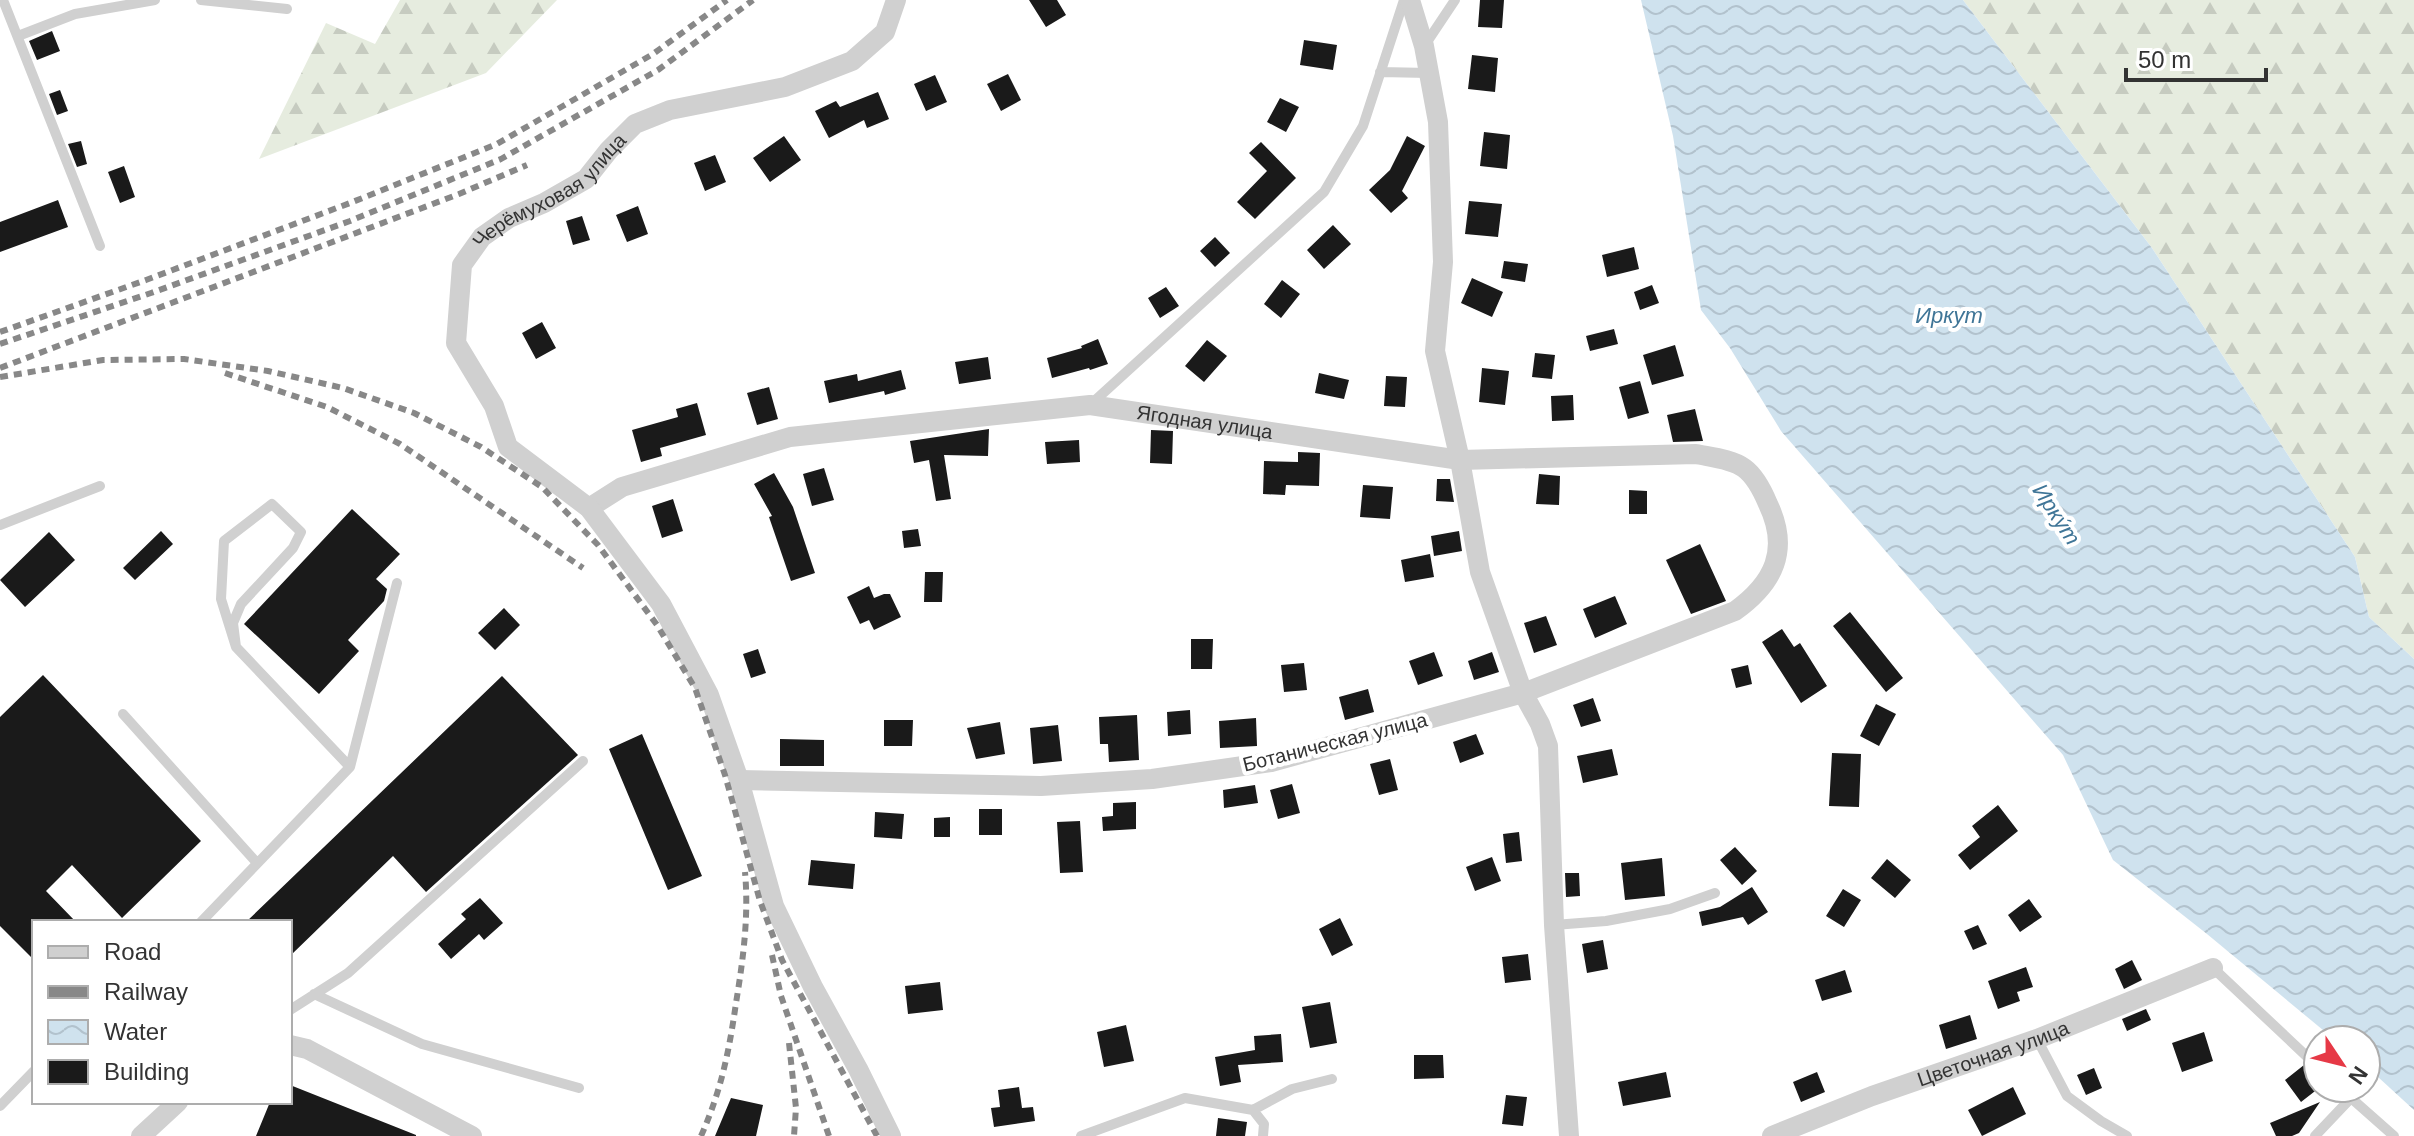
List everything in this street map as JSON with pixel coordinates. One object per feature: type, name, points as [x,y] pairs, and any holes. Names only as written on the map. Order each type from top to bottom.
[{"type":"street","name":"Черёмуховая улица","points":[[891,1136],[774,906],[739,780],[709,695],[661,604],[589,508],[508,447],[494,406],[456,343],[462,265],[482,237],[500,224],[586,179],[635,124],[670,110],[785,87],[852,61],[885,32],[896,0]]},
{"type":"street","points":[[1410,0],[1424,46],[1438,122],[1443,262],[1435,351],[1460,460],[1480,572],[1523,693],[1548,746],[1554,925],[1569,1136]]},
{"type":"street","name":"Ягодная улица","points":[[589,508],[622,487],[790,437],[1090,405],[1460,460],[1696,454],[1716,458],[1744,467],[1762,490],[1774,516],[1780,545]]},
{"type":"street","name":"Ботаническая улица","points":[[739,780],[1041,786],[1152,779],[1271,762],[1523,693],[1735,611],[1760,590],[1773,568],[1780,545]]},
{"type":"street","name":"Цветочная улица","points":[[1772,1136],[1872,1096],[2037,1039],[2213,968]]},
{"type":"street","points":[[292,1045],[307,1049],[472,1136]]},
{"type":"street","points":[[141,1136],[176,1104]]},
{"type":"lane","points":[[3,0],[100,246]]},
{"type":"lane","points":[[18,36],[75,14],[155,0]]},
{"type":"lane","points":[[201,0],[287,9]]},
{"type":"lane","points":[[1090,405],[1324,192],[1363,126],[1404,0]]},
{"type":"lane","points":[[1424,46],[1455,0]]},
{"type":"lane","points":[[1380,72],[1429,73]]},
{"type":"lane","points":[[0,525],[100,486]]},
{"type":"lane","points":[[236,647],[233,623],[241,604],[293,548],[301,532],[272,504],[224,541],[221,599],[236,647],[350,767]]},
{"type":"lane","points":[[203,920],[350,767],[397,583]]},
{"type":"lane","points":[[123,714],[257,863]]},
{"type":"lane","points":[[292,1009],[348,973],[583,761]]},
{"type":"lane","points":[[1554,925],[1606,921],[1670,909],[1715,893]]},
{"type":"lane","points":[[2213,968],[2302,1052]]},
{"type":"lane","points":[[314,994],[422,1044],[579,1088]]},
{"type":"lane","points":[[2037,1039],[2067,1096],[2127,1136]]},
{"type":"lane","points":[[0,1106],[32,1073]]},
{"type":"lane","points":[[1081,1136],[1185,1098],[1253,1110],[1292,1089],[1332,1079]]},
{"type":"lane","points":[[2315,1136],[2345,1104]]},
{"type":"lane","points":[[2358,1104],[2394,1136]]},
{"type":"lane","points":[[1253,1110],[1264,1124],[1263,1136]]},
{"type":"green space","points":[[400,0],[557,0],[486,73],[259,159],[326,23],[375,44]]},
{"type":"green space","points":[[1963,0],[2414,0],[2414,659],[2369,617],[2355,557],[2152,248]]},
{"type":"water","name":"Иркут","points":[[1641,0],[1963,0],[2152,248],[2355,557],[2369,617],[2414,659],[2414,1110],[2382,1081],[2382,1024],[2316,1024],[2113,860],[2063,755],[1781,431],[1730,348],[1701,310],[1673,136]]},
{"type":"building","points":[[1029,0],[1057,0],[1066,15],[1046,27]]},
{"type":"building","points":[[1480,0],[1504,0],[1502,28],[1478,27]]},
{"type":"building","points":[[52,31],[60,51],[37,60],[29,41]]},
{"type":"building","points":[[1304,40],[1337,45],[1333,70],[1300,65]]},
{"type":"building","points":[[1472,55],[1498,58],[1495,92],[1468,89]]},
{"type":"building","points":[[1008,74],[1021,100],[1001,111],[987,84]]},
{"type":"building","points":[[935,75],[947,102],[926,111],[914,84]]},
{"type":"building","points":[[60,90],[68,111],[57,115],[49,94]]},
{"type":"building","points":[[878,92],[889,119],[867,128],[864,120],[829,138],[815,111],[836,101],[840,107]]},
{"type":"building","points":[[1280,98],[1299,107],[1286,132],[1267,122]]},
{"type":"building","points":[[1484,132],[1510,135],[1507,169],[1480,166]]},
{"type":"building","points":[[784,136],[801,160],[770,182],[753,158]]},
{"type":"building","points":[[1407,136],[1425,146],[1402,191],[1408,198],[1391,213],[1369,190],[1390,170]]},
{"type":"building","points":[[81,141],[87,164],[77,167],[68,144]]},
{"type":"building","points":[[1261,142],[1296,178],[1255,219],[1237,202],[1267,171],[1249,153]]},
{"type":"building","points":[[715,155],[726,182],[705,191],[694,163]]},
{"type":"building","points":[[124,166],[135,197],[120,203],[108,172]]},
{"type":"building","points":[[58,200],[68,227],[0,252],[0,222]]},
{"type":"building","points":[[1469,201],[1502,204],[1498,237],[1465,234]]},
{"type":"building","points":[[638,206],[648,234],[627,242],[616,215]]},
{"type":"building","points":[[582,216],[590,240],[573,245],[566,221]]},
{"type":"building","points":[[1333,225],[1351,244],[1324,269],[1307,250]]},
{"type":"building","points":[[1215,237],[1230,253],[1215,267],[1200,251]]},
{"type":"building","points":[[1634,247],[1639,269],[1607,277],[1602,255]]},
{"type":"building","points":[[1504,261],[1528,264],[1525,282],[1501,278]]},
{"type":"building","points":[[1472,278],[1503,292],[1492,317],[1461,303]]},
{"type":"building","points":[[1282,280],[1300,294],[1281,318],[1264,304]]},
{"type":"building","points":[[1652,285],[1659,303],[1640,310],[1634,292]]},
{"type":"building","points":[[1166,287],[1179,306],[1160,318],[1148,298]]},
{"type":"building","points":[[542,322],[556,348],[536,359],[522,333]]},
{"type":"building","points":[[1614,329],[1618,344],[1590,351],[1586,336]]},
{"type":"building","points":[[1098,339],[1108,364],[1052,378],[1047,358],[1082,348]]},
{"type":"building","points":[[1207,340],[1227,356],[1204,382],[1185,366]]},
{"type":"building","points":[[1675,345],[1684,376],[1652,385],[1643,355]]},
{"type":"building","points":[[1535,353],[1555,355],[1552,379],[1532,377]]},
{"type":"building","points":[[988,357],[991,379],[959,384],[955,362]]},
{"type":"building","points":[[1482,368],[1509,371],[1505,405],[1479,402]]},
{"type":"building","points":[[901,370],[906,389],[829,403],[824,381],[857,374],[858,381]]},
{"type":"building","points":[[1319,373],[1349,380],[1344,399],[1315,393]]},
{"type":"building","points":[[1386,376],[1407,377],[1405,407],[1384,406]]},
{"type":"building","points":[[1640,381],[1649,413],[1628,419],[1619,387]]},
{"type":"building","points":[[769,387],[778,419],[757,425],[747,393]]},
{"type":"building","points":[[1573,395],[1574,420],[1552,421],[1551,396]]},
{"type":"building","points":[[697,403],[706,435],[660,448],[662,456],[641,462],[632,430],[678,417],[676,409]]},
{"type":"building","points":[[1695,409],[1703,441],[1673,442],[1667,415]]},
{"type":"building","points":[[989,429],[988,456],[944,455],[951,499],[936,501],[929,460],[914,463],[910,441]]},
{"type":"building","points":[[1151,430],[1173,431],[1172,464],[1150,463]]},
{"type":"building","points":[[1079,440],[1080,462],[1047,464],[1045,442]]},
{"type":"building","points":[[1298,452],[1320,453],[1319,486],[1286,485],[1285,495],[1263,494],[1264,461],[1298,462]]},
{"type":"building","points":[[824,468],[834,500],[812,506],[803,474]]},
{"type":"building","points":[[774,473],[793,507],[815,573],[791,581],[769,517],[772,516],[754,484]]},
{"type":"building","points":[[1539,474],[1560,476],[1559,505],[1536,504]]},
{"type":"building","points":[[1437,479],[1450,479],[1454,502],[1436,501]]},
{"type":"building","points":[[1363,485],[1393,487],[1390,519],[1360,517]]},
{"type":"building","points":[[1629,490],[1647,491],[1647,514],[1629,514]]},
{"type":"building","points":[[673,499],[683,531],[662,538],[652,506]]},
{"type":"building","points":[[352,509],[400,554],[376,579],[387,589],[384,601],[348,640],[359,651],[319,694],[244,624]]},
{"type":"building","points":[[918,529],[921,546],[904,548],[902,531]]},
{"type":"building","points":[[161,531],[173,544],[135,580],[123,568]]},
{"type":"building","points":[[1459,531],[1462,551],[1434,556],[1431,536]]},
{"type":"building","points":[[49,532],[75,560],[25,607],[0,580]]},
{"type":"building","points":[[1700,544],[1726,601],[1691,614],[1666,560]]},
{"type":"building","points":[[1430,554],[1434,577],[1405,582],[1401,560]]},
{"type":"building","points":[[925,572],[943,572],[942,602],[924,602]]},
{"type":"building","points":[[869,586],[874,598],[890,594],[901,617],[874,630],[869,620],[860,624],[847,597]]},
{"type":"building","points":[[1615,596],[1627,624],[1595,638],[1583,609]]},
{"type":"building","points":[[504,608],[520,625],[495,650],[478,633]]},
{"type":"building","points":[[1850,612],[1903,678],[1886,692],[1833,626]]},
{"type":"building","points":[[1546,616],[1557,645],[1534,653],[1524,623]]},
{"type":"building","points":[[1782,629],[1794,647],[1800,643],[1827,686],[1801,703],[1762,642]]},
{"type":"building","points":[[1191,639],[1213,639],[1212,669],[1191,669]]},
{"type":"building","points":[[758,649],[766,673],[751,678],[743,654]]},
{"type":"building","points":[[1434,652],[1443,676],[1418,685],[1409,661]]},
{"type":"building","points":[[1492,652],[1499,672],[1474,680],[1468,661]]},
{"type":"building","points":[[1304,663],[1307,690],[1284,692],[1281,665]]},
{"type":"building","points":[[1748,665],[1752,684],[1736,688],[1731,669]]},
{"type":"building","points":[[43,675],[201,841],[122,918],[72,865],[46,891],[74,920],[32,920],[32,958],[0,926],[0,717]]},
{"type":"building","points":[[502,676],[578,755],[426,892],[393,856],[292,954],[292,920],[248,920]]},
{"type":"building","points":[[1368,689],[1374,712],[1345,720],[1339,697]]},
{"type":"building","points":[[1593,698],[1601,721],[1581,727],[1573,705]]},
{"type":"building","points":[[1876,704],[1896,714],[1879,746],[1860,736]]},
{"type":"building","points":[[1190,710],[1191,734],[1168,736],[1167,712]]},
{"type":"building","points":[[1137,715],[1139,760],[1109,762],[1108,744],[1100,744],[1099,717]]},
{"type":"building","points":[[1256,718],[1257,746],[1220,748],[1219,721]]},
{"type":"building","points":[[884,720],[913,720],[912,746],[884,746]]},
{"type":"building","points":[[1000,722],[1005,754],[976,759],[967,728]]},
{"type":"building","points":[[1058,725],[1062,761],[1033,764],[1030,728]]},
{"type":"building","points":[[642,734],[702,876],[668,890],[609,749]]},
{"type":"building","points":[[1476,734],[1484,754],[1460,763],[1453,742]]},
{"type":"building","points":[[780,739],[824,740],[824,766],[780,766]]},
{"type":"building","points":[[1612,749],[1618,775],[1583,783],[1577,756]]},
{"type":"building","points":[[1832,753],[1861,754],[1859,807],[1829,806]]},
{"type":"building","points":[[1390,759],[1398,790],[1379,795],[1370,764]]},
{"type":"building","points":[[1292,784],[1300,813],[1278,819],[1270,790]]},
{"type":"building","points":[[1255,785],[1258,803],[1224,808],[1223,790]]},
{"type":"building","points":[[1136,802],[1136,829],[1103,831],[1102,817],[1113,816],[1113,803]]},
{"type":"building","points":[[1998,805],[2018,831],[1970,870],[1958,855],[1980,837],[1972,826]]},
{"type":"building","points":[[979,809],[1002,809],[1002,835],[979,835]]},
{"type":"building","points":[[875,812],[904,814],[902,839],[874,837]]},
{"type":"building","points":[[950,817],[950,837],[934,837],[934,818]]},
{"type":"building","points":[[1080,821],[1083,872],[1060,873],[1057,822]]},
{"type":"building","points":[[1519,832],[1522,861],[1506,863],[1503,834]]},
{"type":"building","points":[[1735,847],[1757,871],[1742,885],[1720,860]]},
{"type":"building","points":[[1492,857],[1501,881],[1475,891],[1466,867]]},
{"type":"building","points":[[1662,858],[1665,896],[1625,900],[1621,863]]},
{"type":"building","points":[[1887,859],[1911,880],[1895,898],[1871,878]]},
{"type":"building","points":[[811,860],[855,864],[853,889],[808,885]]},
{"type":"building","points":[[1565,873],[1579,873],[1580,896],[1566,897]]},
{"type":"building","points":[[1752,887],[1768,912],[1748,925],[1743,917],[1702,926],[1699,912],[1720,907]]},
{"type":"building","points":[[1843,889],[1861,900],[1844,927],[1826,916]]},
{"type":"building","points":[[480,898],[503,923],[484,940],[479,934],[451,959],[438,944],[466,919],[461,914]]},
{"type":"building","points":[[2029,899],[2042,917],[2020,932],[2008,915]]},
{"type":"building","points":[[1340,918],[1353,945],[1332,956],[1319,929]]},
{"type":"building","points":[[1978,925],[1987,944],[1973,950],[1964,931]]},
{"type":"building","points":[[1603,940],[1608,969],[1587,973],[1582,944]]},
{"type":"building","points":[[1528,954],[1531,980],[1505,983],[1502,957]]},
{"type":"building","points":[[2132,960],[2142,980],[2124,989],[2115,969]]},
{"type":"building","points":[[2026,967],[2033,987],[2017,992],[2020,1001],[1998,1009],[1988,981]]},
{"type":"building","points":[[1845,970],[1852,992],[1822,1001],[1815,980]]},
{"type":"building","points":[[940,982],[943,1010],[908,1014],[905,986]]},
{"type":"building","points":[[1330,1002],[1337,1043],[1310,1048],[1302,1007]]},
{"type":"building","points":[[2146,1009],[2151,1020],[2127,1031],[2122,1019]]},
{"type":"building","points":[[1970,1015],[1977,1039],[1946,1049],[1939,1025]]},
{"type":"building","points":[[1126,1025],[1134,1061],[1104,1067],[1097,1032]]},
{"type":"building","points":[[2204,1032],[2213,1061],[2182,1072],[2172,1043]]},
{"type":"building","points":[[1281,1034],[1283,1062],[1238,1065],[1241,1082],[1220,1086],[1215,1057],[1255,1050],[1254,1036]]},
{"type":"building","points":[[1414,1055],[1443,1055],[1444,1078],[1414,1079]]},
{"type":"building","points":[[2302,1067],[2301,1102],[2285,1080]]},
{"type":"building","points":[[2094,1068],[2102,1088],[2086,1095],[2077,1075]]},
{"type":"building","points":[[1666,1072],[1671,1097],[1623,1106],[1618,1082]]},
{"type":"building","points":[[1817,1072],[1825,1092],[1801,1102],[1793,1082]]},
{"type":"building","points":[[292,1086],[416,1135],[416,1136],[256,1136],[269,1104],[292,1104]]},
{"type":"building","points":[[1019,1087],[1022,1108],[1033,1107],[1035,1121],[994,1127],[991,1108],[1000,1107],[998,1090]]},
{"type":"building","points":[[2013,1087],[2026,1114],[1982,1136],[1968,1110]]},
{"type":"building","points":[[1506,1095],[1527,1097],[1523,1126],[1502,1124]]},
{"type":"building","points":[[731,1098],[763,1105],[756,1136],[715,1136]]},
{"type":"building","points":[[2319,1104],[2299,1133],[2292,1136],[2276,1136],[2270,1123]]},
{"type":"building","points":[[1218,1118],[1247,1122],[1245,1136],[1216,1136]]},
{"type":"railway","points":[[0,332],[350,203],[497,144],[653,54],[727,0]]},
{"type":"railway","points":[[0,344],[350,221],[501,159],[658,70],[753,0]]},
{"type":"railway","points":[[0,368],[459,194],[527,165]]},
{"type":"railway","points":[[0,377],[103,360],[184,359],[268,371],[343,388],[414,413],[481,447],[542,487],[598,545],[657,625],[695,688],[725,775],[760,901],[782,960],[877,1136]]},
{"type":"railway","points":[[225,373],[327,407],[400,444],[583,568]]},
{"type":"railway","points":[[701,1136],[719,1087],[733,1021],[745,938],[745,872]]},
{"type":"railway","points":[[772,955],[781,996],[829,1136]]},
{"type":"railway","points":[[789,1043],[796,1108],[794,1136]]},
{"type":"water label","name":"Ирку́т","points":[[2057,514]]}]
